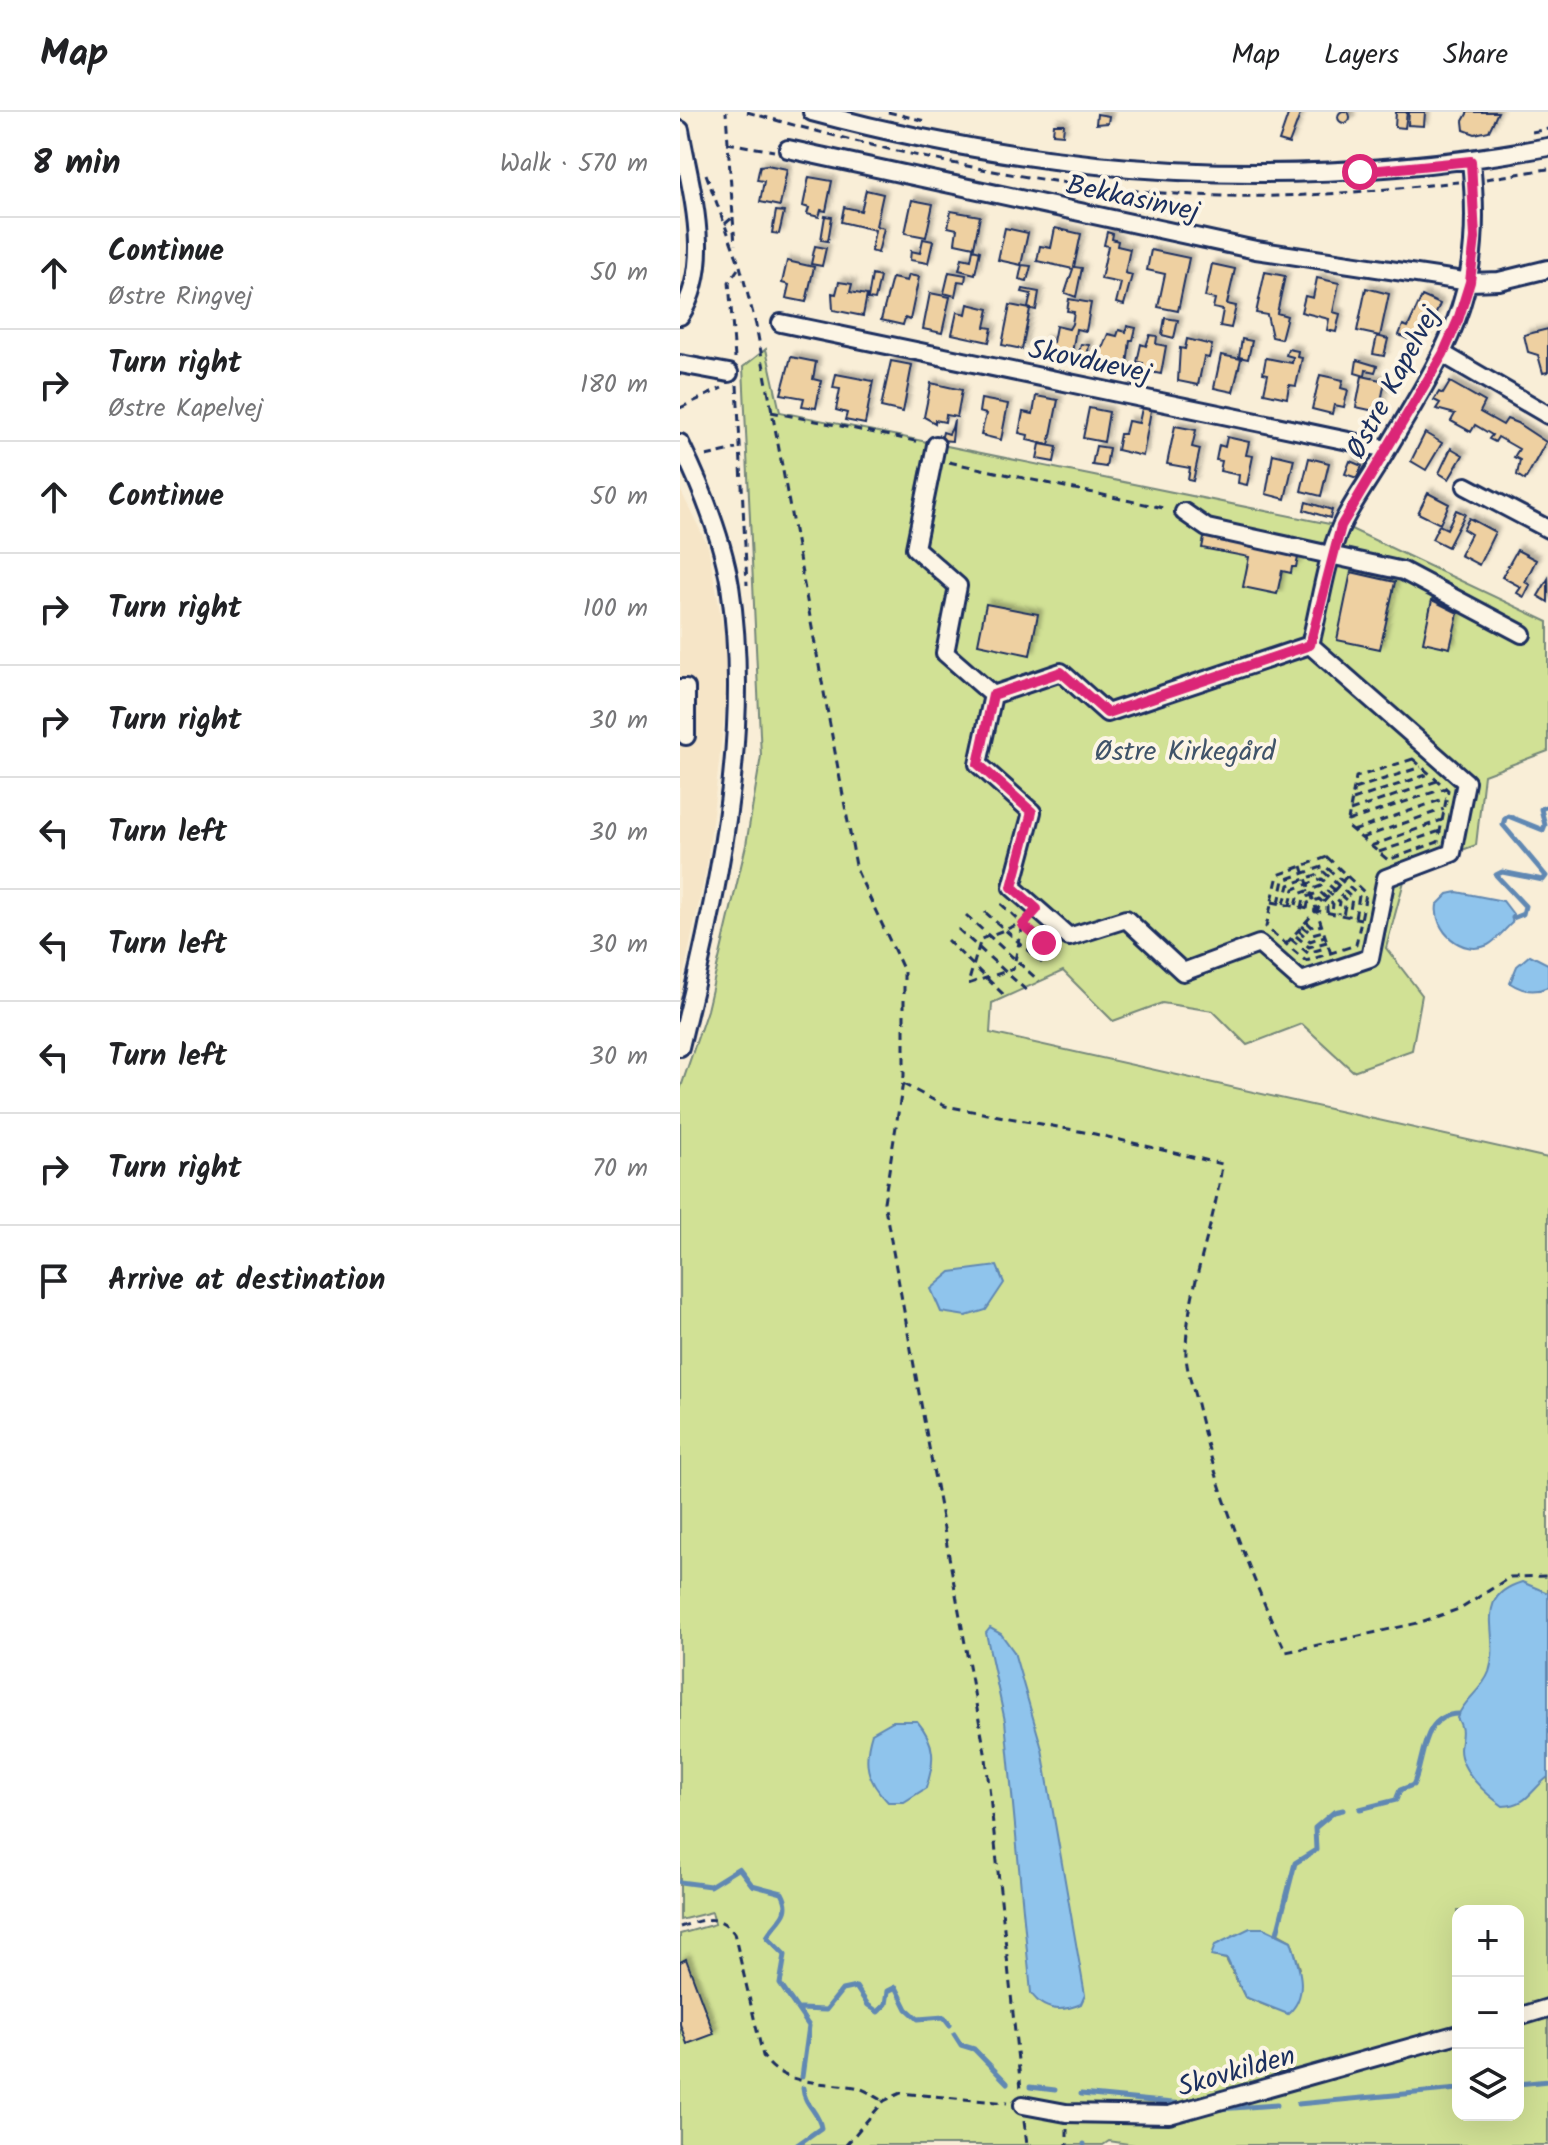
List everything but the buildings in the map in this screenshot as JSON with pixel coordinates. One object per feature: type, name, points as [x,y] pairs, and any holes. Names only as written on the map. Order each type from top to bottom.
[{"type":"street","points":[[812,112],[878,130],[979,149],[1065,163],[1171,173],[1360,172],[1471,161],[1548,147]]},
{"type":"street","points":[[680,130],[699,240],[694,285],[680,316]]},
{"type":"street","name":"Bekkasinvej","points":[[788,149],[1256,250],[1470,282],[1499,281],[1548,269]]},
{"type":"street","name":"Østre Kapelvej","points":[[1310,645],[1341,526],[1443,354],[1470,282],[1475,238],[1471,161]]},
{"type":"street","name":"Skovduevej","points":[[781,323],[1387,449]]},
{"type":"street","points":[[1443,354],[1548,415]]},
{"type":"street","points":[[680,364],[735,373]]},
{"type":"street","points":[[680,443],[716,527],[730,584],[737,659],[719,872],[680,1047]]},
{"type":"street","points":[[935,452],[915,548],[958,586],[945,653],[993,695]]},
{"type":"street","points":[[1466,486],[1548,529]]},
{"type":"street","points":[[1184,512],[1207,528],[1403,571],[1522,634]]},
{"type":"street","points":[[1310,645],[1466,782],[1452,853],[1386,878],[1370,958],[1301,981],[1259,944],[1183,972],[1126,919],[1069,937],[1012,887],[1032,812],[978,764],[993,695],[1061,672],[1107,713],[1310,645]]},
{"type":"street","points":[[680,688],[686,688],[686,736]]},
{"type":"street","points":[[1524,2015],[1548,2008]]},
{"type":"street","name":"Skovkilden","points":[[1023,2105],[1066,2113],[1169,2115],[1452,2036]]},
{"type":"path","points":[[726,112],[734,250]]},
{"type":"path","points":[[888,112],[927,121]]},
{"type":"path","points":[[1523,134],[1548,129]]},
{"type":"path","points":[[727,143],[770,152],[788,149]]},
{"type":"path","points":[[706,174],[740,266],[756,325],[857,871],[904,971],[902,1084],[884,1202],[986,1758],[1027,2145]]},
{"type":"path","points":[[725,224],[733,217]]},
{"type":"path","points":[[740,266],[729,282],[747,597]]},
{"type":"path","points":[[680,408],[735,373]]},
{"type":"path","points":[[771,412],[1184,512]]},
{"type":"path","points":[[706,456],[736,449]]},
{"type":"path","points":[[1413,759],[1446,788],[1438,842],[1388,860],[1347,826],[1356,777],[1413,759]]},
{"type":"path","points":[[1354,789],[1421,767]]},
{"type":"path","points":[[1352,800],[1429,774]]},
{"type":"path","points":[[1350,811],[1437,781]]},
{"type":"path","points":[[1348,821],[1446,788]]},
{"type":"path","points":[[1353,831],[1446,798]]},
{"type":"path","points":[[1362,838],[1444,809]]},
{"type":"path","points":[[1371,846],[1442,820]]},
{"type":"path","points":[[1378,852],[1440,831]]},
{"type":"path","points":[[1327,857],[1366,894],[1356,945],[1306,961],[1266,927],[1278,875],[1302,866],[1327,857]]},
{"type":"path","points":[[1302,866],[1330,953]]},
{"type":"path","points":[[1281,904],[1284,880],[1325,866],[1359,896],[1352,917]]},
{"type":"path","points":[[1281,904],[1289,885],[1324,872],[1352,898],[1352,917]]},
{"type":"path","points":[[1286,944],[1347,876]]},
{"type":"path","points":[[1293,906],[1294,889],[1322,879],[1340,902],[1332,913]]},
{"type":"path","points":[[1293,906],[1299,894],[1321,886],[1346,900],[1343,916]]},
{"type":"path","points":[[1305,908],[1304,898],[1312,898],[1320,892],[1332,913]]},
{"type":"path","points":[[1272,902],[1361,919]]},
{"type":"path","points":[[1001,904],[1044,943]]},
{"type":"path","points":[[1023,925],[981,939],[968,984],[1013,969],[1023,925],[1037,909]]},
{"type":"path","points":[[985,912],[1042,963]]},
{"type":"path","points":[[966,915],[1039,981]]},
{"type":"path","points":[[1310,917],[1320,922]]},
{"type":"path","points":[[1306,921],[1313,928],[1320,922]]},
{"type":"path","points":[[1302,926],[1312,934],[1324,933]]},
{"type":"path","points":[[958,929],[1027,991]]},
{"type":"path","points":[[1298,930],[1310,941],[1324,933]]},
{"type":"path","points":[[1292,937],[1309,947],[1328,944]]},
{"type":"path","points":[[947,940],[1004,995]]},
{"type":"path","points":[[902,1084],[945,1106],[1095,1134],[1222,1164],[1216,1205],[1188,1319],[1185,1354],[1204,1434],[1247,1566],[1286,1652],[1418,1623],[1462,1608],[1510,1577],[1548,1576]]},
{"type":"path","points":[[680,1927],[710,1918],[725,1921],[734,1933],[763,2056],[771,2069],[783,2077],[859,2088],[884,2101]]},
{"type":"path","points":[[846,2145],[884,2101],[901,2093],[1023,2105]]},
{"type":"shaded area","points":[[680,489],[708,546],[725,639],[726,702],[707,865],[680,991]]},
{"type":"green space","name":"Østre Kirkegård","points":[[766,349],[780,412],[1349,528],[1548,622],[1548,751],[1484,775],[1476,845],[1407,870],[1386,948],[1422,995],[1412,1050],[1353,1071],[1302,1024],[1247,1045],[1213,1011],[1162,1003],[1113,1021],[1063,971],[992,1003],[990,1033],[1548,1158],[1548,2002],[1524,2009],[1524,1905],[1452,1905],[1452,2030],[1152,2122],[1452,2041],[1452,2121],[1524,2121],[1524,2021],[1548,2015],[1548,2145],[1135,2145],[1109,2141],[1103,2145],[680,2145],[680,1934],[715,1924],[712,1912],[680,1920],[680,1090],[707,1010],[746,845],[761,756],[743,367]],"holes":[[[1277,1933],[1291,1941],[1300,1968],[1274,2009],[1245,1997],[1226,1959],[1212,1956],[1232,1938]]]},
{"type":"water","points":[[1457,892],[1503,901],[1513,914],[1512,923],[1488,945],[1478,948],[1459,944],[1445,932],[1437,914],[1437,905],[1448,894]]},
{"type":"water","points":[[1530,955],[1548,964],[1548,987],[1529,990],[1510,983],[1517,966]]},
{"type":"water","points":[[997,1266],[1004,1283],[986,1310],[966,1316],[941,1312],[931,1289],[951,1272]]},
{"type":"water","points":[[1522,1582],[1548,1593],[1548,1777],[1523,1800],[1503,1806],[1482,1789],[1464,1766],[1460,1749],[1462,1730],[1457,1718],[1489,1672],[1492,1607],[1506,1589]]},
{"type":"water","points":[[990,1628],[1001,1634],[1014,1652],[1042,1749],[1085,1995],[1081,2004],[1067,2008],[1048,2007],[1031,1993],[1005,1721],[986,1633]]},
{"type":"water","points":[[893,1721],[917,1721],[931,1745],[931,1770],[926,1788],[904,1802],[888,1802],[875,1786],[868,1770],[872,1733]]},
{"type":"water","points":[[1250,1928],[1264,1928],[1291,1941],[1301,1989],[1295,2006],[1288,2014],[1245,1997],[1227,1959],[1211,1956],[1215,1945]]},
{"type":"waterway","points":[[1513,918],[1523,914],[1525,906],[1496,875],[1502,872],[1543,880],[1546,876],[1503,825],[1505,818],[1508,816],[1543,830],[1545,825],[1541,809],[1548,806]]},
{"type":"waterway","points":[[1360,1809],[1396,1800],[1400,1790],[1413,1785],[1430,1731],[1446,1716],[1458,1714]]},
{"type":"waterway","points":[[1277,1933],[1295,1863],[1316,1850],[1315,1828],[1334,1812],[1343,1810]]},
{"type":"waterway","points":[[680,1882],[710,1886],[739,1868],[752,1885],[782,1893],[785,1912],[767,1937],[785,1955],[780,1984],[809,2026],[802,2077]]},
{"type":"waterway","points":[[800,2009],[826,2010],[842,1990],[856,1987],[868,2005],[878,2012],[886,2004],[888,1991],[896,1987],[907,2009],[918,2019],[944,2017],[950,2025]]},
{"type":"waterway","points":[[954,2034],[961,2045],[974,2049],[1007,2083]]},
{"type":"waterway","points":[[1524,2083],[1548,2081]]},
{"type":"waterway","points":[[1030,2087],[1055,2090]]},
{"type":"waterway","points":[[797,2145],[821,2128],[803,2088]]},
{"type":"waterway","points":[[1298,2104],[1452,2090]]},
{"type":"waterway","points":[[1081,2094],[1183,2104]]},
{"type":"waterway","points":[[1218,2109],[1277,2105]]},
{"type":"route","points":[[1044,943],[1023,925],[1037,909],[1012,887],[1032,812],[978,764],[993,695],[1061,672],[1107,713],[1310,645],[1341,526],[1443,354],[1458,320],[1470,282],[1475,238],[1471,161],[1360,172]]}]
